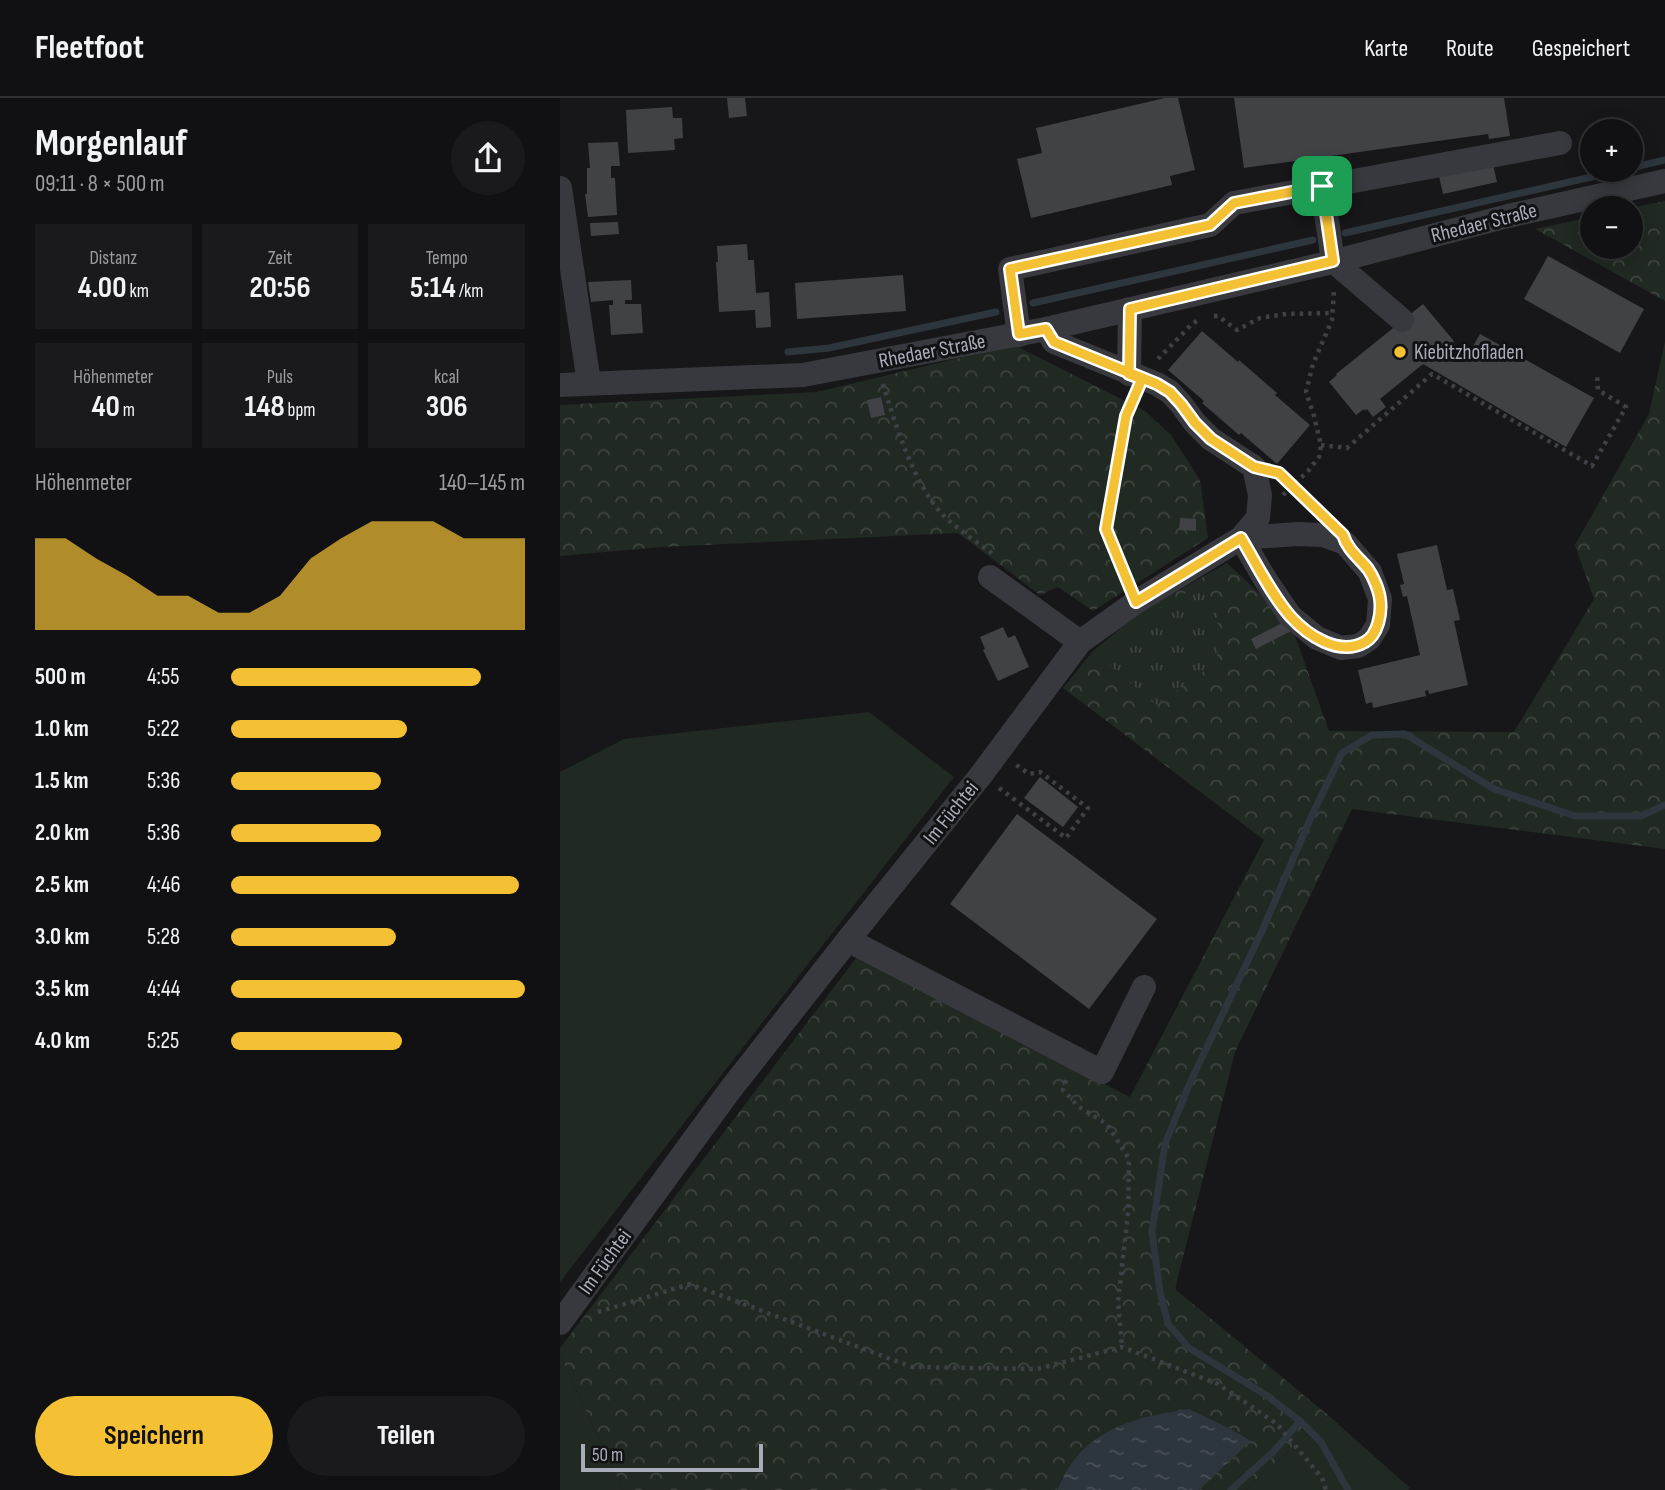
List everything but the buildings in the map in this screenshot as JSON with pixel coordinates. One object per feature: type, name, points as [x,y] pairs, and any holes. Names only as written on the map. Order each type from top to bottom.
[{"type":"street","points":[[1019,334],[1010,269],[1210,225],[1234,203],[1560,143]]},
{"type":"street","name":"Rhedaer Straße","points":[[560,385],[803,375],[1046,329],[1333,261],[1508,216],[1665,181]]},
{"type":"street","points":[[1322,186],[1333,261],[1402,320]]},
{"type":"street","points":[[560,187],[589,383]]},
{"type":"street","points":[[1130,309],[1136,377]]},
{"type":"street","points":[[1046,329],[1054,342],[1157,384],[1170,392],[1211,439],[1254,467],[1260,495],[1258,518]]},
{"type":"street","name":"Im Füchtei","points":[[560,1323],[730,1090],[981,775],[1080,642],[1136,602],[1241,538],[1258,518]]},
{"type":"street","points":[[1323,535],[1345,543],[1370,572],[1380,599],[1378,625],[1370,639],[1357,646],[1341,648],[1317,638],[1290,616],[1241,538],[1323,535]]},
{"type":"street","points":[[990,577],[1080,642]]},
{"type":"street","points":[[848,940],[1102,1072],[1144,987]]},
{"type":"path","points":[[1136,602],[1106,529],[1126,416],[1136,377],[1146,372],[1192,324],[1208,315],[1218,316],[1237,330],[1260,318],[1286,314],[1333,313]]},
{"type":"path","points":[[1258,518],[1309,470],[1319,457],[1321,445],[1306,392],[1313,364],[1332,320]]},
{"type":"path","points":[[1321,445],[1346,448],[1432,374],[1592,466],[1626,407],[1598,390],[1597,373]]},
{"type":"path","points":[[882,378],[895,423],[922,486],[944,516],[993,554],[990,577]]},
{"type":"path","points":[[1254,467],[1279,473],[1343,535],[1345,543]]},
{"type":"path","points":[[981,775],[1066,838],[1087,808],[1040,772],[1028,774],[999,751]]},
{"type":"path","points":[[1074,1058],[1063,1090],[1079,1107],[1107,1124],[1129,1158],[1128,1213],[1118,1302],[1122,1347]]},
{"type":"path","points":[[586,1316],[690,1284],[912,1367],[1037,1369],[1122,1347],[1218,1384],[1277,1424],[1322,1478],[1326,1490]]},
{"type":"green space","points":[[1665,201],[1665,301],[1589,259],[1643,259],[1643,206]]},
{"type":"green space","points":[[1580,220],[1580,254],[1535,229]]},
{"type":"green space","points":[[1665,341],[1665,849],[1352,809],[1235,1052],[1175,1289],[1328,1415],[1246,1490],[1199,1490],[1250,1441],[1189,1409],[1062,1477],[1057,1490],[623,1490],[560,1355],[560,1348],[857,957],[1130,1097],[1264,840],[1063,688],[1093,651],[1139,613],[1227,563],[1290,622],[1329,731],[1514,732],[1594,599],[1575,545],[1649,414]]},
{"type":"green space","points":[[1014,345],[1145,411],[1171,435],[1200,480],[1208,538],[1093,611],[1058,587],[1040,595],[958,533],[661,547],[560,556],[560,405],[817,392]]},
{"type":"green space","points":[[1201,584],[1218,606],[1217,662],[1156,705],[1098,655],[1141,619]]},
{"type":"green space","points":[[869,712],[954,777],[560,1282],[560,772],[624,739]]},
{"type":"green space","points":[[560,1355],[623,1490],[560,1490]]},
{"type":"green space","points":[[1328,1415],[1410,1488],[1246,1490]]},
{"type":"water","points":[[1189,1409],[1251,1441],[1199,1490],[1057,1490],[1080,1453],[1110,1430],[1147,1417]]},
{"type":"waterway","points":[[1643,165],[1665,160]]},
{"type":"waterway","points":[[1345,233],[1580,180]]},
{"type":"waterway","points":[[1033,303],[1313,240]]},
{"type":"waterway","points":[[788,352],[829,348],[996,312]]},
{"type":"waterway","points":[[1348,1490],[1321,1442],[1300,1421],[1266,1395],[1189,1348],[1168,1324],[1160,1292],[1152,1232],[1165,1144],[1189,1085],[1262,931],[1312,815],[1342,753],[1372,735],[1405,734],[1494,789],[1575,816],[1641,816],[1665,805]]},
{"type":"waterway","points":[[1231,1490],[1273,1452],[1300,1421]]},
{"type":"place","name":"Kiebitzhofladen","points":[[1400,352]]},
{"type":"route","points":[[1322,186],[1234,203],[1210,225],[1010,269],[1019,334],[1046,329],[1054,342],[1129,374],[1157,384],[1170,392],[1211,439],[1254,467],[1279,473],[1343,535],[1345,543],[1370,572],[1380,599],[1378,625],[1370,639],[1357,646],[1341,648],[1317,638],[1290,616],[1241,538],[1136,602],[1106,529],[1126,416],[1142,379],[1129,374],[1130,309],[1333,261],[1322,186]]}]
